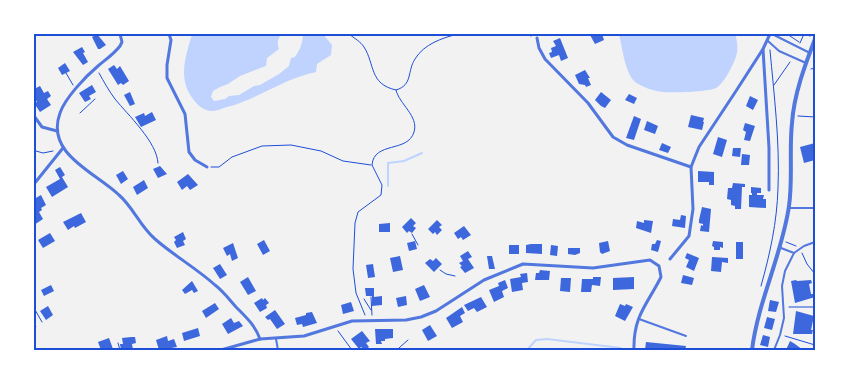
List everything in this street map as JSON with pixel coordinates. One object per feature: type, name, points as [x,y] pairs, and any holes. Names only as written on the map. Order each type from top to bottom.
[{"type":"street","points":[[120,34],[122,42],[120,46],[96,68],[76,90],[60,112],[57,131],[63,148],[88,172],[118,193],[147,231],[222,291],[251,322],[260,339]]},
{"type":"street","points":[[169,34],[168,78],[185,114],[189,152],[195,160],[208,167]]},
{"type":"street","points":[[670,259],[686,241],[691,227],[693,209],[691,166],[699,147],[736,92],[771,34]]},
{"type":"street","points":[[537,38],[539,48],[545,59],[588,103],[613,137],[627,145],[691,166]]},
{"type":"street","points":[[752,350],[766,290],[789,208],[792,122],[796,98],[815,38]]},
{"type":"street","points":[[762,48],[770,190]]},
{"type":"street","points":[[34,116],[42,127],[57,131]]},
{"type":"street","points":[[34,184],[63,148]]},
{"type":"street","points":[[222,350],[260,339],[304,336],[352,321],[413,319],[428,314],[484,280],[522,264],[587,268],[650,260],[659,266],[661,277],[646,301],[639,318],[634,350]]},
{"type":"lane","points":[[771,34],[810,53]]},
{"type":"lane","points":[[767,40],[779,51],[806,64]]},
{"type":"lane","points":[[789,208],[815,208]]},
{"type":"lane","points":[[774,350],[784,318],[785,307],[782,286],[785,271],[794,253],[815,242]]},
{"type":"lane","points":[[778,248],[794,253]]},
{"type":"lane","points":[[639,318],[686,336]]},
{"type":"lane","points":[[276,339],[278,350]]},
{"type":"path","points":[[349,34],[365,49],[377,78],[385,86],[396,90],[405,86],[408,82],[414,60],[424,49],[440,39],[458,34]]},
{"type":"path","points":[[525,34],[537,38]]},
{"type":"path","points":[[787,34],[800,42]]},
{"type":"path","points":[[798,46],[804,34],[809,35]]},
{"type":"path","points":[[760,292],[775,226],[778,188],[770,47]]},
{"type":"path","points":[[773,86],[791,60]]},
{"type":"path","points":[[96,68],[111,94],[134,119],[151,144],[158,157],[158,162]]},
{"type":"path","points":[[811,69],[815,68]]},
{"type":"path","points":[[66,73],[76,90]]},
{"type":"path","points":[[366,316],[356,293],[353,269],[356,216],[362,209],[379,197],[382,190],[382,185],[372,165],[372,160],[377,152],[407,141],[414,134],[414,122],[396,90]]},
{"type":"path","points":[[80,113],[94,99]]},
{"type":"path","points":[[797,116],[815,117]]},
{"type":"path","points":[[208,167],[219,167],[232,157],[262,146],[291,145],[321,151],[344,161],[372,165]]},
{"type":"path","points":[[36,152],[43,153],[53,150],[59,153]]},
{"type":"path","points":[[775,226],[780,227]]},
{"type":"path","points":[[412,234],[418,245]]},
{"type":"path","points":[[786,241],[800,249],[807,264],[815,274]]},
{"type":"path","points":[[440,270],[455,276]]},
{"type":"path","points":[[371,298],[372,320]]},
{"type":"path","points":[[364,299],[372,310]]},
{"type":"path","points":[[785,307],[815,307]]},
{"type":"path","points":[[34,308],[42,322]]},
{"type":"path","points":[[335,326],[352,350]]},
{"type":"path","points":[[780,334],[815,345]]},
{"type":"path","points":[[399,348],[408,340]]},
{"type":"path","points":[[118,343],[120,350]]},
{"type":"water","points":[[192,34],[282,34],[278,41],[279,49],[267,58],[266,66],[240,76],[213,91],[211,97],[214,101],[239,95],[279,74],[289,66],[291,58],[295,57],[300,49],[303,34],[323,34],[332,45],[331,55],[317,64],[316,72],[293,79],[250,99],[216,111],[209,111],[195,102],[185,81],[184,66]]},
{"type":"water","points":[[619,34],[735,34],[737,53],[729,72],[716,88],[690,92],[659,91],[640,85],[631,77],[626,65]]},
{"type":"building","points":[[97,34],[106,45],[100,49],[98,49],[92,37]]},
{"type":"building","points":[[591,34],[602,34],[604,40],[595,44]]},
{"type":"building","points":[[560,38],[568,58],[561,61],[559,55],[551,58],[549,53],[552,52],[551,48],[556,46],[553,41]]},
{"type":"building","points":[[82,47],[88,62],[83,65],[73,52]]},
{"type":"building","points":[[65,63],[70,71],[62,75],[58,68]]},
{"type":"building","points":[[114,65],[117,69],[120,66],[129,81],[123,85],[121,83],[118,85],[108,69]]},
{"type":"building","points":[[585,70],[590,78],[588,78],[591,85],[586,87],[579,84],[575,75]]},
{"type":"building","points":[[92,85],[96,92],[89,96],[91,99],[85,102],[79,93]]},
{"type":"building","points":[[40,86],[44,93],[48,91],[51,96],[47,99],[51,105],[40,112],[34,103],[37,102],[34,97],[34,89]]},
{"type":"building","points":[[130,92],[135,104],[130,106],[124,95]]},
{"type":"building","points":[[601,92],[611,100],[605,108],[595,100]]},
{"type":"building","points":[[629,94],[637,98],[634,104],[625,100]]},
{"type":"building","points":[[750,96],[758,100],[753,110],[746,106]]},
{"type":"building","points":[[152,112],[156,120],[141,127],[135,117],[144,113],[145,116]]},
{"type":"building","points":[[691,115],[704,118],[702,130],[688,127]]},
{"type":"building","points":[[634,116],[641,119],[634,140],[626,138]]},
{"type":"building","points":[[647,121],[658,126],[655,134],[644,130]]},
{"type":"building","points":[[745,123],[755,126],[750,141],[744,140],[746,132],[743,130]]},
{"type":"building","points":[[718,137],[727,140],[722,157],[713,154]]},
{"type":"building","points":[[662,143],[671,147],[668,153],[659,150]]},
{"type":"building","points":[[815,143],[815,160],[804,163],[800,147]]},
{"type":"building","points":[[733,148],[741,148],[740,157],[732,156]]},
{"type":"building","points":[[742,154],[750,155],[749,165],[741,165]]},
{"type":"building","points":[[160,166],[167,174],[158,178],[153,169]]},
{"type":"building","points":[[60,167],[65,175],[62,177],[68,187],[52,197],[46,187],[60,179],[55,170]]},
{"type":"building","points":[[123,171],[128,179],[121,184],[116,175]]},
{"type":"building","points":[[698,171],[714,172],[714,185],[709,185],[709,182],[698,182]]},
{"type":"building","points":[[188,174],[198,185],[190,190],[187,186],[182,190],[177,182]]},
{"type":"building","points":[[144,180],[148,188],[137,195],[133,187]]},
{"type":"building","points":[[733,183],[745,184],[745,187],[742,187],[741,209],[735,209],[735,206],[731,205],[731,200],[727,199],[728,188],[732,188]]},
{"type":"building","points":[[751,187],[761,188],[761,193],[757,193],[757,195],[764,195],[763,199],[766,199],[766,208],[749,207],[749,195],[752,195]]},
{"type":"building","points":[[41,195],[46,205],[39,212],[43,219],[34,225],[34,202],[36,201],[34,199]]},
{"type":"building","points":[[702,207],[711,209],[709,232],[700,231],[701,225],[703,226],[703,224],[699,223]]},
{"type":"building","points":[[81,213],[86,222],[68,230],[63,222]]},
{"type":"building","points":[[681,215],[686,216],[685,228],[672,226],[673,219],[680,220]]},
{"type":"building","points":[[411,218],[416,223],[413,226],[416,228],[412,233],[409,231],[407,233],[402,227]]},
{"type":"building","points":[[437,220],[442,225],[439,227],[442,230],[437,235],[428,229]]},
{"type":"building","points":[[644,220],[653,221],[651,233],[636,228],[637,221],[644,223]]},
{"type":"building","points":[[390,223],[390,232],[379,232],[379,224]]},
{"type":"building","points":[[464,226],[471,235],[463,240],[461,237],[458,239],[454,233]]},
{"type":"building","points":[[183,232],[186,239],[183,241],[185,245],[177,248],[174,237]]},
{"type":"building","points":[[50,233],[55,241],[43,248],[38,240]]},
{"type":"building","points":[[264,240],[270,251],[263,255],[257,244]]},
{"type":"building","points":[[657,240],[661,241],[658,252],[651,250],[652,244],[655,244]]},
{"type":"building","points":[[415,241],[417,249],[409,251],[407,243]]},
{"type":"building","points":[[608,241],[610,251],[602,254],[599,243]]},
{"type":"building","points":[[713,241],[723,242],[723,248],[720,247],[720,250],[714,250],[712,246]]},
{"type":"building","points":[[736,242],[743,242],[743,259],[736,259]]},
{"type":"building","points":[[233,243],[238,258],[232,261],[230,254],[227,256],[223,248]]},
{"type":"building","points":[[542,244],[542,254],[526,253],[526,245]]},
{"type":"building","points":[[509,245],[519,245],[519,254],[509,254]]},
{"type":"building","points":[[551,245],[558,246],[557,256],[550,255]]},
{"type":"building","points":[[568,248],[580,248],[580,253],[575,255],[568,254]]},
{"type":"building","points":[[468,251],[472,257],[468,259],[474,268],[465,273],[459,263],[463,261],[460,256]]},
{"type":"building","points":[[687,253],[699,258],[694,271],[686,267],[689,260],[685,258]]},
{"type":"building","points":[[400,256],[403,270],[393,272],[390,258]]},
{"type":"building","points":[[487,256],[492,256],[495,269],[489,269]]},
{"type":"building","points":[[712,257],[728,258],[728,263],[722,262],[721,272],[711,271]]},
{"type":"building","points":[[436,258],[442,264],[434,272],[425,263],[430,259],[433,261]]},
{"type":"building","points":[[220,264],[227,275],[220,279],[213,268]]},
{"type":"building","points":[[373,264],[375,277],[368,278],[366,265]]},
{"type":"building","points":[[540,270],[550,271],[549,280],[535,280],[536,273],[539,273]]},
{"type":"building","points":[[527,273],[528,282],[522,283],[523,290],[512,292],[510,279],[521,277],[520,274]]},
{"type":"building","points":[[683,275],[694,278],[692,285],[681,283]]},
{"type":"building","points":[[248,277],[256,291],[248,295],[240,282]]},
{"type":"building","points":[[593,277],[601,277],[600,286],[592,285],[591,292],[581,292],[582,279],[593,279]]},
{"type":"building","points":[[634,277],[634,289],[613,290],[613,278]]},
{"type":"building","points":[[561,278],[571,278],[570,292],[560,291]]},
{"type":"building","points":[[505,280],[508,288],[502,291],[504,297],[494,302],[489,290],[499,286],[498,283]]},
{"type":"building","points":[[811,280],[812,283],[809,284],[811,294],[814,294],[815,297],[795,303],[791,281]]},
{"type":"building","points":[[192,281],[198,291],[194,293],[192,290],[185,294],[182,290]]},
{"type":"building","points":[[51,285],[54,291],[44,296],[41,290]]},
{"type":"building","points":[[424,285],[430,297],[420,301],[415,289]]},
{"type":"building","points":[[365,288],[374,288],[374,297],[382,296],[382,305],[372,306],[372,296],[366,296]]},
{"type":"building","points":[[406,296],[407,305],[398,307],[396,298]]},
{"type":"building","points":[[481,297],[487,307],[477,312],[474,308],[468,311],[464,305]]},
{"type":"building","points":[[262,298],[263,300],[265,298],[269,303],[266,305],[267,308],[260,312],[254,303]]},
{"type":"building","points":[[770,300],[779,302],[776,312],[768,311]]},
{"type":"building","points":[[351,302],[354,311],[343,314],[341,305]]},
{"type":"building","points":[[215,303],[219,309],[206,318],[202,311]]},
{"type":"building","points":[[620,304],[633,307],[625,321],[615,316]]},
{"type":"building","points":[[48,306],[53,315],[46,320],[40,311]]},
{"type":"building","points":[[462,307],[465,313],[460,316],[463,322],[452,328],[446,318]]},
{"type":"building","points":[[275,310],[285,324],[277,329],[270,319],[268,320],[265,317]]},
{"type":"building","points":[[796,311],[814,316],[812,334],[793,334]]},
{"type":"building","points":[[312,312],[317,323],[303,327],[302,324],[297,325],[295,318]]},
{"type":"building","points":[[767,317],[775,319],[772,330],[764,328]]},
{"type":"building","points":[[231,318],[234,323],[239,321],[243,326],[228,334],[222,324]]},
{"type":"building","points":[[430,325],[437,336],[428,341],[422,330]]},
{"type":"building","points":[[198,328],[200,336],[184,341],[182,333]]},
{"type":"building","points":[[375,329],[393,329],[393,338],[381,341],[382,344],[376,344]]},
{"type":"building","points":[[362,331],[370,341],[366,343],[369,347],[365,350],[361,347],[359,349],[351,339]]},
{"type":"building","points":[[763,335],[770,337],[768,347],[760,345]]},
{"type":"building","points":[[167,336],[168,341],[174,339],[177,347],[159,350],[156,340]]},
{"type":"building","points":[[135,337],[136,343],[132,344],[133,350],[121,350],[122,338]]},
{"type":"building","points":[[109,338],[113,349],[101,350],[98,342]]},
{"type":"building","points":[[790,341],[795,344],[803,350],[786,350]]},
{"type":"building","points":[[646,342],[686,346],[685,350],[645,350]]},
{"type":"waterway","points":[[388,186],[388,163],[404,161],[422,153]]},
{"type":"waterway","points":[[527,350],[536,340],[547,339],[621,348],[622,350]]}]
